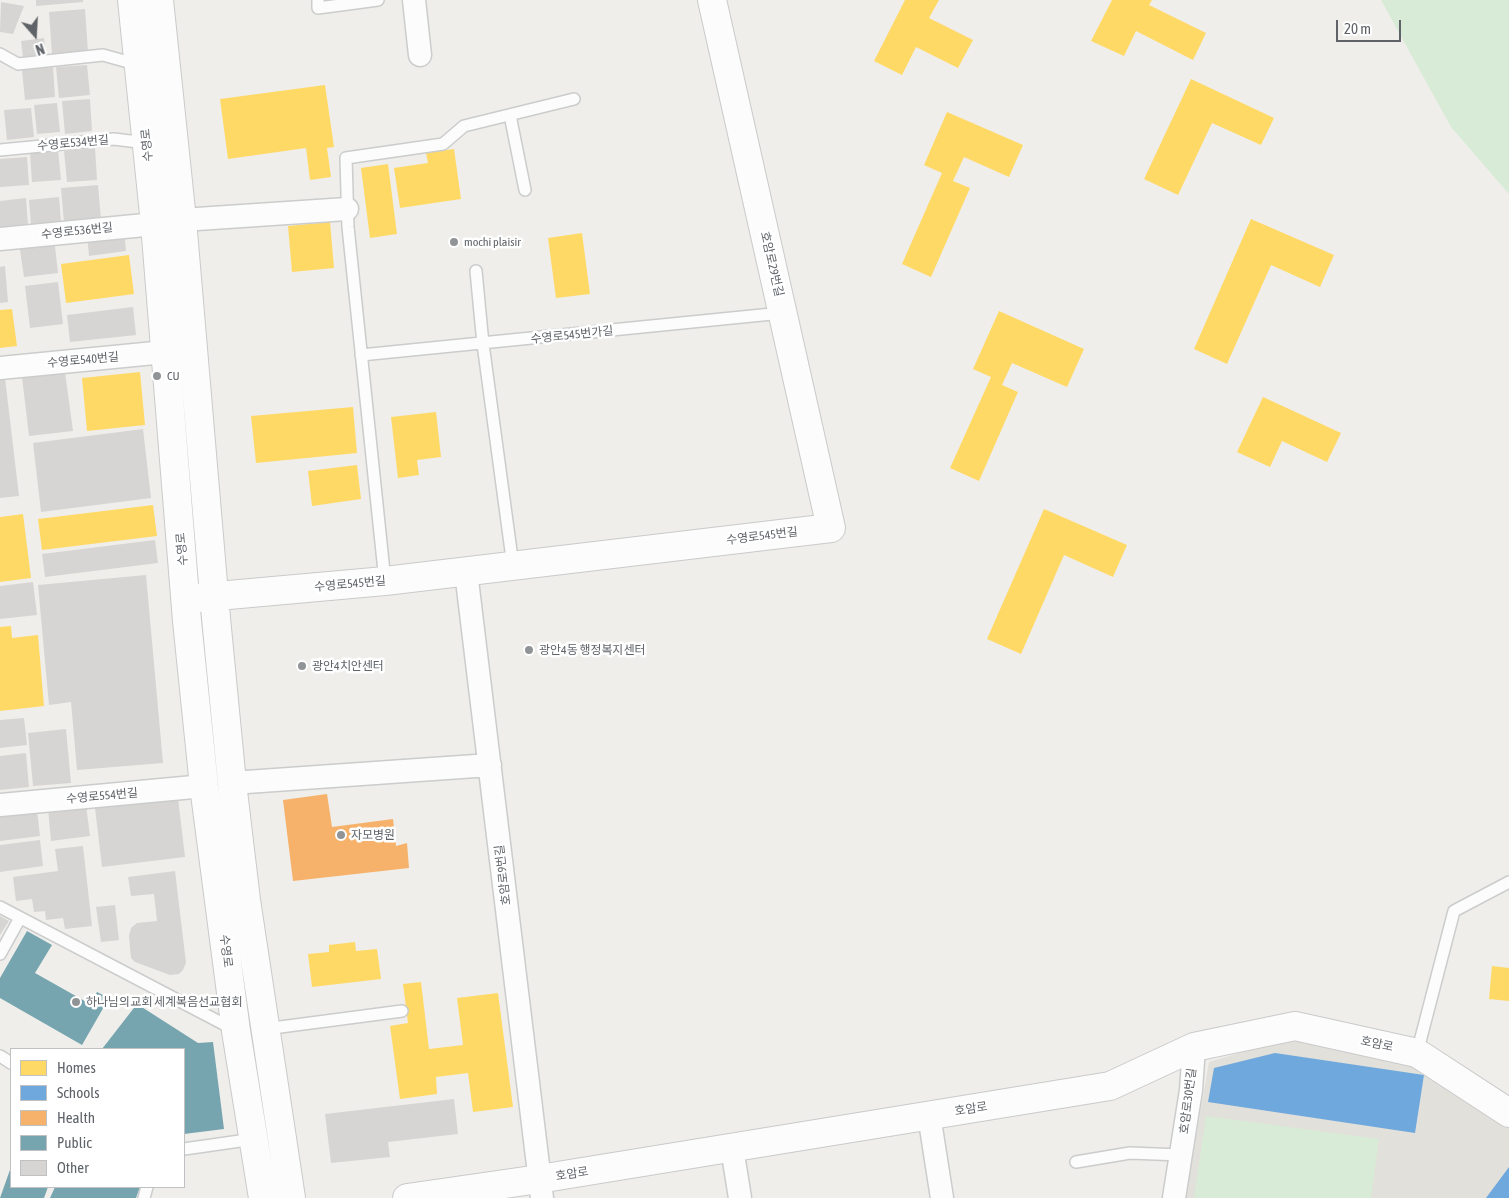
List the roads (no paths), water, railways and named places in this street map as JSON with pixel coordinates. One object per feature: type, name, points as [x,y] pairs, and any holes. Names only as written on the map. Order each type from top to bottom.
[{"type":"main road","name":"수영로","points":[[132,0],[155,224],[186,598],[204,786],[236,1031],[263,1198]]},
{"type":"main road","points":[[159,0],[182,220],[232,783],[265,1029],[291,1198]]},
{"type":"main road","name":"호암로29번길","points":[[712,0],[831,528]]},
{"type":"main road","name":"수영로545번길","points":[[186,598],[385,581],[831,528]]},
{"type":"main road","name":"호암로","points":[[407,1198],[540,1189],[732,1148],[1110,1086],[1194,1047],[1295,1026],[1416,1052],[1509,1113]]},
{"type":"street","points":[[414,0],[420,55]]},
{"type":"street","points":[[182,220],[347,209]]},
{"type":"street","name":"수영로536번길","points":[[0,239],[155,224]]},
{"type":"street","name":"수영로540번길","points":[[0,368],[166,352]]},
{"type":"street","name":"호암로9번길","points":[[466,572],[540,1189]]},
{"type":"street","points":[[232,783],[490,765]]},
{"type":"street","name":"수영로554번길","points":[[0,806],[204,786]]},
{"type":"street","name":"호암로30번길","points":[[1174,1198],[1191,1090],[1194,1047]]},
{"type":"street","points":[[929,1115],[942,1198]]},
{"type":"street","points":[[732,1148],[740,1198]]},
{"type":"lane","points":[[318,0],[318,8],[378,0]]},
{"type":"lane","points":[[0,54],[18,64],[103,56],[140,65]]},
{"type":"lane","points":[[385,581],[347,209],[346,158],[443,144],[464,126],[574,99]]},
{"type":"lane","points":[[510,115],[525,190]]},
{"type":"lane","name":"수영로534번길","points":[[0,150],[114,139],[146,143]]},
{"type":"lane","points":[[476,271],[482,344],[513,566]]},
{"type":"lane","name":"수영로545번가길","points":[[361,355],[783,313]]},
{"type":"lane","points":[[1416,1052],[1454,911],[1509,882]]},
{"type":"lane","points":[[0,907],[236,1031]]},
{"type":"lane","points":[[0,954],[20,918]]},
{"type":"lane","points":[[265,1029],[402,1011]]},
{"type":"lane","points":[[185,1149],[254,1139]]},
{"type":"lane","points":[[1076,1162],[1130,1154],[1181,1155]]},
{"type":"place","name":"mochi plaisir","points":[[454,242]]},
{"type":"place","name":"CU","points":[[157,376]]},
{"type":"place","name":"광안4동 행정복지센터","points":[[529,650]]},
{"type":"place","name":"광안4치안센터","points":[[302,666]]},
{"type":"place","name":"자모병원","points":[[341,835]]},
{"type":"place","name":"하나님의교회 세계복음선교협회","points":[[76,1002]]}]
